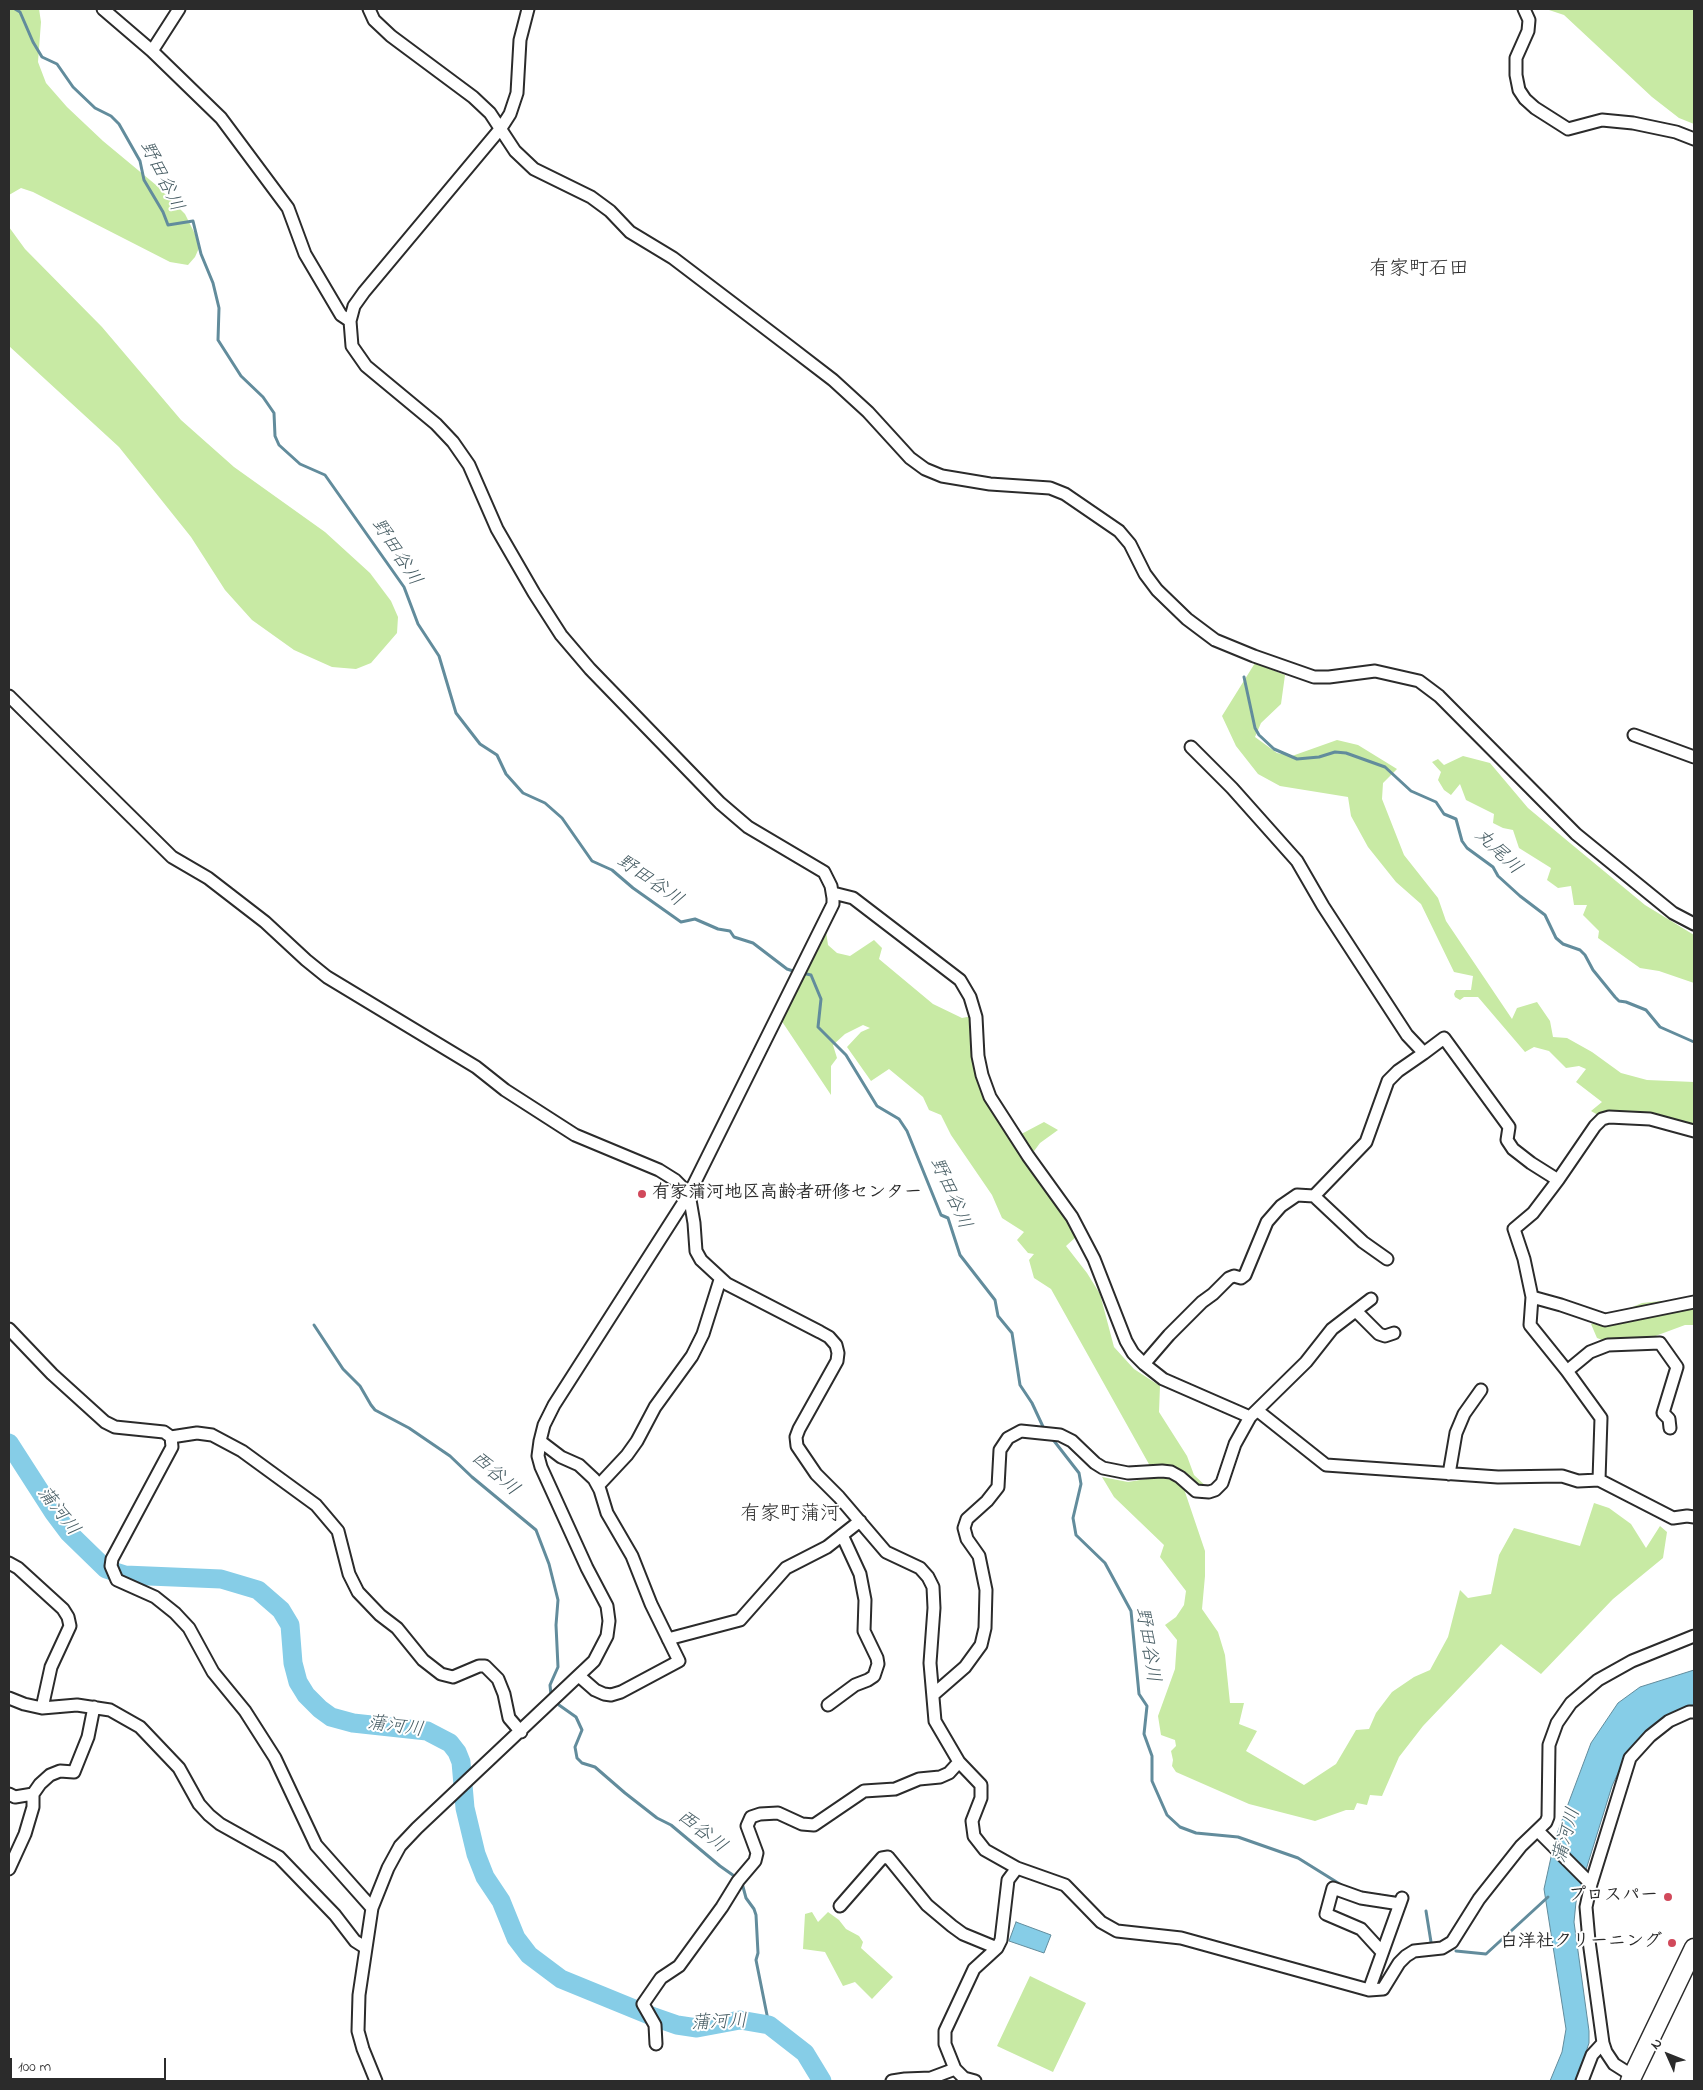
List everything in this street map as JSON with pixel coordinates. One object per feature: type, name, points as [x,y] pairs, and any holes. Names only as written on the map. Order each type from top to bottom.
[{"type":"highway","points":[[1631,2078],[1694,1948]]},
{"type":"street","points":[[103,9],[152,51],[220,118],[280,197],[294,222],[304,254],[341,315],[350,321]]},
{"type":"street","points":[[152,51],[179,9]]},
{"type":"street","points":[[369,9],[374,20],[391,36],[474,97],[490,113],[515,151],[534,169],[591,197],[610,211],[630,232],[673,258],[833,380],[868,412],[910,458],[925,469],[952,478],[990,484],[1050,488],[1065,494],[1118,531],[1130,544],[1145,574],[1157,590],[1187,619],[1215,640],[1314,677],[1330,678],[1375,671],[1419,681],[1439,696],[1576,834],[1673,913],[1694,924]]},
{"type":"street","points":[[376,2081],[358,2031],[359,1995],[372,1908],[388,1868],[400,1846],[451,1795],[521,1732],[594,1662],[608,1636],[607,1606],[587,1568],[541,1467],[538,1456],[544,1425],[554,1405],[689,1194],[832,904],[832,893],[827,878],[819,868],[748,827],[720,803],[590,669],[561,635],[534,593],[497,529],[469,464],[453,442],[436,424],[366,366],[357,356],[352,346],[350,321],[354,306],[501,128],[510,114],[517,93],[520,40],[528,9]]},
{"type":"street","points":[[1524,9],[1529,20],[1528,31],[1516,58],[1516,75],[1519,90],[1535,108],[1568,129],[1602,120],[1632,123],[1676,132],[1694,138]]},
{"type":"street","points":[[9,696],[172,856],[208,878],[265,922],[327,977],[476,1068],[505,1090],[575,1135],[659,1170],[675,1180],[689,1194],[696,1251],[700,1260],[720,1280],[820,1332],[836,1345],[837,1361],[799,1429],[796,1437],[797,1446],[816,1474],[839,1497],[886,1552],[920,1568],[930,1582],[934,1608],[930,1663],[935,1721],[959,1762],[976,1778],[982,1791],[972,1821],[974,1836],[985,1850],[1017,1868],[1065,1885],[1101,1922],[1117,1931],[1182,1938],[1369,1990],[1383,1989],[1399,1963],[1414,1951],[1442,1948],[1452,1942],[1479,1899],[1522,1846],[1546,1822],[1548,1817],[1549,1745],[1557,1723],[1570,1703],[1598,1680],[1632,1661],[1694,1636]]},
{"type":"street","points":[[1634,735],[1694,757]]},
{"type":"street","points":[[1191,747],[1232,788],[1296,861],[1407,1035],[1424,1053]]},
{"type":"street","points":[[832,893],[852,898],[960,980],[970,996],[976,1017],[978,1056],[990,1097],[1028,1156],[1072,1218],[1094,1259],[1126,1341],[1144,1364],[1163,1379],[1254,1414],[1326,1465],[1498,1478],[1562,1476],[1578,1481],[1599,1480],[1673,1518],[1694,1517]]},
{"type":"street","points":[[1314,1196],[1366,1142],[1388,1081],[1398,1071],[1444,1038],[1509,1127],[1507,1140],[1513,1149],[1558,1180]]},
{"type":"street","points":[[1599,1480],[1601,1418],[1530,1325],[1532,1297],[1524,1259],[1514,1229],[1532,1213],[1602,1119],[1608,1117],[1650,1119],[1694,1131]]},
{"type":"street","points":[[1144,1364],[1168,1335],[1229,1278],[1234,1276],[1241,1278],[1245,1275],[1267,1222],[1281,1206],[1297,1196],[1314,1196],[1363,1242],[1387,1259]]},
{"type":"street","points":[[598,1486],[627,1456],[655,1407],[692,1356],[703,1334],[720,1280]]},
{"type":"street","points":[[1532,1297],[1605,1320],[1694,1302]]},
{"type":"street","points":[[934,1694],[965,1667],[980,1645],[985,1628],[986,1590],[984,1573],[979,1556],[964,1533],[965,1523],[970,1515],[991,1498],[998,1487],[1000,1450],[1003,1444],[1014,1434],[1021,1431],[1053,1433],[1072,1441],[1103,1468],[1128,1473],[1162,1470],[1171,1472],[1196,1491],[1209,1492],[1222,1483],[1235,1444],[1254,1414],[1306,1362],[1332,1329],[1371,1299]]},
{"type":"street","points":[[1356,1311],[1379,1334],[1384,1336],[1394,1333]]},
{"type":"street","points":[[9,1329],[52,1374],[105,1422],[115,1427],[164,1432],[171,1437],[197,1432],[212,1435],[242,1451],[316,1504],[338,1531],[349,1574],[358,1592],[380,1615],[398,1628],[423,1660],[441,1674],[453,1677],[479,1666],[485,1666],[498,1679],[510,1718],[521,1732]]},
{"type":"street","points":[[1567,1371],[1590,1352],[1608,1345],[1660,1342],[1677,1367],[1663,1413],[1669,1419],[1670,1428]]},
{"type":"street","points":[[1449,1474],[1456,1433],[1464,1414],[1481,1390]]},
{"type":"street","points":[[171,1437],[172,1447],[117,1549],[111,1566],[117,1580],[155,1598],[175,1613],[189,1628],[213,1672],[245,1710],[275,1758],[316,1845],[372,1908]]},
{"type":"street","points":[[540,1441],[561,1457],[587,1471],[598,1486],[607,1513],[632,1556],[679,1661],[621,1692],[611,1695],[604,1694],[579,1676]]},
{"type":"street","points":[[668,1639],[740,1620],[786,1568],[827,1547],[860,1521]]},
{"type":"street","points":[[828,1705],[855,1685],[874,1676],[878,1664],[864,1631],[865,1600],[860,1574],[842,1535]]},
{"type":"street","points":[[9,1563],[18,1568],[63,1609],[70,1626],[51,1667],[42,1708]]},
{"type":"street","points":[[9,1698],[42,1708],[77,1705],[94,1707],[117,1713],[140,1727],[179,1768],[199,1804],[209,1815],[220,1824],[279,1857],[335,1915],[355,1941],[366,1948]]},
{"type":"street","points":[[9,1869],[25,1834],[33,1807],[33,1794],[50,1775],[60,1771],[74,1772],[88,1737],[94,1707]]},
{"type":"street","points":[[1631,2078],[1614,2064],[1606,2052],[1586,1907],[1630,1758],[1650,1736],[1669,1721],[1689,1712],[1694,1712]]},
{"type":"street","points":[[656,2044],[655,2025],[643,2004],[661,1978],[679,1966],[722,1907],[739,1880],[755,1861],[756,1853],[747,1826],[752,1817],[760,1814],[778,1813],[802,1824],[814,1825],[846,1801],[864,1791],[895,1789],[919,1778],[940,1777],[949,1773],[959,1762]]},
{"type":"street","points":[[9,1794],[15,1797],[33,1794]]},
{"type":"street","points":[[1538,1830],[1592,1884]]},
{"type":"street","points":[[840,1906],[882,1858],[888,1857],[927,1906],[963,1934],[997,1948]]},
{"type":"street","points":[[975,2081],[964,2078],[955,2070],[945,2044],[945,2031],[974,1969],[997,1948],[1001,1940],[1008,1880],[1017,1868]]},
{"type":"street","points":[[1369,1990],[1401,1901],[1361,1898],[1332,1888],[1326,1914],[1361,1929],[1382,1952]]},
{"type":"street","points":[[1582,2081],[1592,2055],[1604,2043]]},
{"type":"street","points":[[892,2081],[931,2078],[955,2070]]},
{"type":"green space","points":[[9,9],[39,9],[41,22],[38,62],[46,83],[67,107],[103,141],[156,185],[185,214],[195,234],[199,248],[195,257],[188,265],[170,262],[33,192],[21,188],[9,195]]},
{"type":"green space","points":[[1546,9],[1694,9],[1694,124],[1679,118],[1652,97],[1564,15]]},
{"type":"green space","points":[[9,227],[25,249],[102,327],[181,420],[234,467],[325,532],[370,573],[391,601],[398,617],[397,633],[371,663],[356,669],[332,667],[294,650],[252,620],[225,590],[191,537],[119,447],[9,346]]},
{"type":"green space","points":[[1255,663],[1285,675],[1281,704],[1261,723],[1255,737],[1277,753],[1292,756],[1337,740],[1358,745],[1397,769],[1383,783],[1382,799],[1404,855],[1438,898],[1446,921],[1512,1019],[1517,1008],[1537,1002],[1550,1021],[1553,1037],[1567,1038],[1592,1052],[1621,1073],[1647,1080],[1694,1082],[1694,1128],[1651,1112],[1598,1115],[1591,1111],[1602,1102],[1576,1082],[1586,1069],[1579,1066],[1566,1068],[1549,1051],[1534,1047],[1525,1052],[1478,997],[1464,997],[1460,1000],[1455,997],[1456,990],[1471,990],[1473,976],[1454,972],[1421,904],[1396,882],[1368,847],[1351,816],[1348,797],[1280,786],[1258,774],[1236,746],[1222,716]]},
{"type":"green space","points":[[1463,756],[1490,763],[1528,808],[1645,905],[1694,935],[1694,983],[1659,971],[1640,968],[1598,938],[1599,931],[1583,915],[1587,905],[1574,905],[1571,886],[1558,888],[1547,880],[1551,868],[1519,848],[1513,830],[1493,823],[1494,814],[1466,800],[1460,784],[1451,795],[1444,790],[1438,780],[1441,772],[1432,762],[1438,759],[1444,765]]},
{"type":"green space","points":[[826,931],[828,945],[837,953],[850,956],[874,940],[882,948],[879,959],[933,1004],[962,1018],[972,1016],[987,1100],[1010,1140],[1044,1122],[1058,1130],[1040,1143],[1026,1162],[1064,1213],[1077,1236],[1066,1246],[1087,1273],[1100,1294],[1114,1347],[1134,1369],[1160,1386],[1159,1412],[1187,1456],[1194,1475],[1209,1489],[1194,1485],[1184,1489],[1205,1551],[1202,1609],[1218,1632],[1225,1655],[1230,1703],[1244,1703],[1239,1724],[1257,1731],[1246,1751],[1304,1785],[1336,1764],[1356,1730],[1369,1729],[1376,1713],[1392,1692],[1414,1677],[1430,1670],[1448,1637],[1460,1590],[1468,1598],[1491,1594],[1499,1555],[1514,1528],[1580,1546],[1594,1503],[1609,1508],[1631,1524],[1646,1548],[1660,1526],[1667,1532],[1663,1558],[1613,1599],[1541,1674],[1501,1644],[1423,1726],[1399,1757],[1382,1796],[1370,1795],[1367,1805],[1357,1803],[1354,1810],[1346,1810],[1315,1821],[1249,1804],[1176,1772],[1172,1766],[1171,1751],[1176,1746],[1175,1740],[1161,1735],[1158,1716],[1175,1669],[1177,1640],[1165,1625],[1176,1617],[1184,1605],[1186,1591],[1160,1557],[1164,1545],[1114,1497],[1102,1477],[1128,1482],[1152,1478],[1150,1466],[1051,1289],[1034,1278],[1029,1260],[1034,1254],[1028,1253],[1017,1240],[1024,1232],[1002,1218],[992,1195],[951,1135],[941,1115],[929,1110],[923,1097],[889,1069],[871,1081],[847,1047],[861,1032],[870,1028],[863,1025],[845,1034],[833,1045],[837,1058],[831,1066],[831,1095],[781,1020]]},
{"type":"green space","points":[[1661,1301],[1694,1302],[1694,1325],[1685,1325],[1623,1348],[1597,1338],[1591,1324],[1642,1303]]},
{"type":"green space","points":[[812,1912],[818,1922],[828,1912],[839,1920],[846,1929],[859,1936],[863,1942],[861,1948],[893,1977],[872,1999],[855,1982],[843,1986],[825,1952],[803,1949],[805,1914]]},
{"type":"green space","points":[[1030,1976],[1086,2003],[1053,2072],[997,2046]]},
{"type":"water","points":[[1694,1670],[1694,1705],[1666,1717],[1649,1729],[1633,1745],[1612,1786],[1576,1902],[1574,1922],[1589,2043],[1576,2081],[1550,2081],[1562,2052],[1566,2029],[1544,1889],[1555,1839],[1591,1743],[1618,1703],[1640,1687]]},
{"type":"water","points":[[1016,1922],[1051,1935],[1044,1953],[1009,1941]]},
{"type":"waterway","name":"野田谷川","points":[[15,9],[20,12],[42,57],[57,64],[73,87],[95,108],[111,116],[119,124],[140,161],[144,180],[163,212],[168,225],[193,221],[201,254],[213,283],[219,308],[218,340],[241,376],[263,397],[274,413],[275,436],[279,445],[300,464],[325,475],[404,587],[418,624],[439,656],[456,713],[480,744],[497,755],[506,774],[523,793],[545,803],[562,818],[592,861],[612,870],[633,888],[681,922],[695,919],[718,929],[730,931],[734,937],[753,943],[787,969],[796,972]]},
{"type":"waterway","name":"丸尾川","points":[[1244,677],[1255,728],[1259,735],[1274,749],[1297,759],[1319,757],[1335,752],[1346,753],[1385,767],[1411,791],[1436,802],[1444,814],[1456,819],[1462,841],[1467,848],[1493,867],[1498,876],[1545,915],[1556,938],[1563,944],[1580,950],[1585,955],[1593,970],[1619,1001],[1646,1010],[1660,1027],[1694,1042]]},
{"type":"waterway","name":"野田谷川","points":[[802,973],[811,975],[821,999],[818,1027],[846,1055],[877,1106],[899,1119],[907,1131],[941,1215],[948,1218],[960,1255],[995,1300],[998,1316],[1012,1333],[1020,1385],[1032,1403],[1045,1431]]},
{"type":"waterway","name":"西谷川","points":[[314,1325],[343,1369],[360,1386],[375,1410],[409,1428],[450,1456],[472,1477],[536,1530],[549,1564],[558,1600],[556,1625],[558,1667],[550,1685],[551,1695]]},
{"type":"waterway","name":"野田谷川","points":[[1051,1437],[1079,1473],[1081,1484],[1073,1518],[1076,1535],[1105,1563],[1131,1611],[1139,1694],[1147,1706],[1144,1734],[1152,1756],[1152,1781],[1167,1815],[1180,1827],[1196,1833],[1238,1837],[1298,1858],[1343,1886]]},
{"type":"waterway","name":"蒲河川","points":[[9,1443],[69,1533],[106,1569],[125,1575],[221,1579],[258,1590],[281,1610],[290,1625],[293,1663],[298,1682],[306,1695],[320,1709],[331,1717],[353,1723],[427,1731],[450,1743],[457,1752],[461,1762],[465,1808],[476,1854],[485,1877],[501,1901],[516,1938],[529,1955],[561,1979],[677,2025],[697,2028],[740,2020],[769,2025],[805,2053],[822,2081]]},
{"type":"waterway","name":"西谷川","points":[[559,1705],[576,1717],[582,1730],[575,1747],[577,1758],[582,1763],[595,1767],[625,1793],[657,1818],[671,1825],[737,1878]]},
{"type":"waterway","name":"西谷川","points":[[742,1883],[746,1898],[756,1915],[758,1953],[756,1960],[769,2025]]},
{"type":"waterway","name":"野田谷川","points":[[1378,1895],[1399,1898]]},
{"type":"waterway","name":"野田谷川","points":[[1456,1951],[1486,1954],[1548,1897]]},
{"type":"waterway","name":"野田谷川","points":[[1426,1911],[1431,1942]]},
{"type":"place","name":"有家蒲河地区高齢者研修センター","points":[[642,1194]]},
{"type":"place","name":"プロスパー","points":[[1668,1897]]},
{"type":"place","name":"白洋社クリーニング","points":[[1672,1943]]},
{"type":"district","name":"有家町石田","points":[[1419,271]]},
{"type":"district","name":"有家町蒲河","points":[[790,1516]]}]
